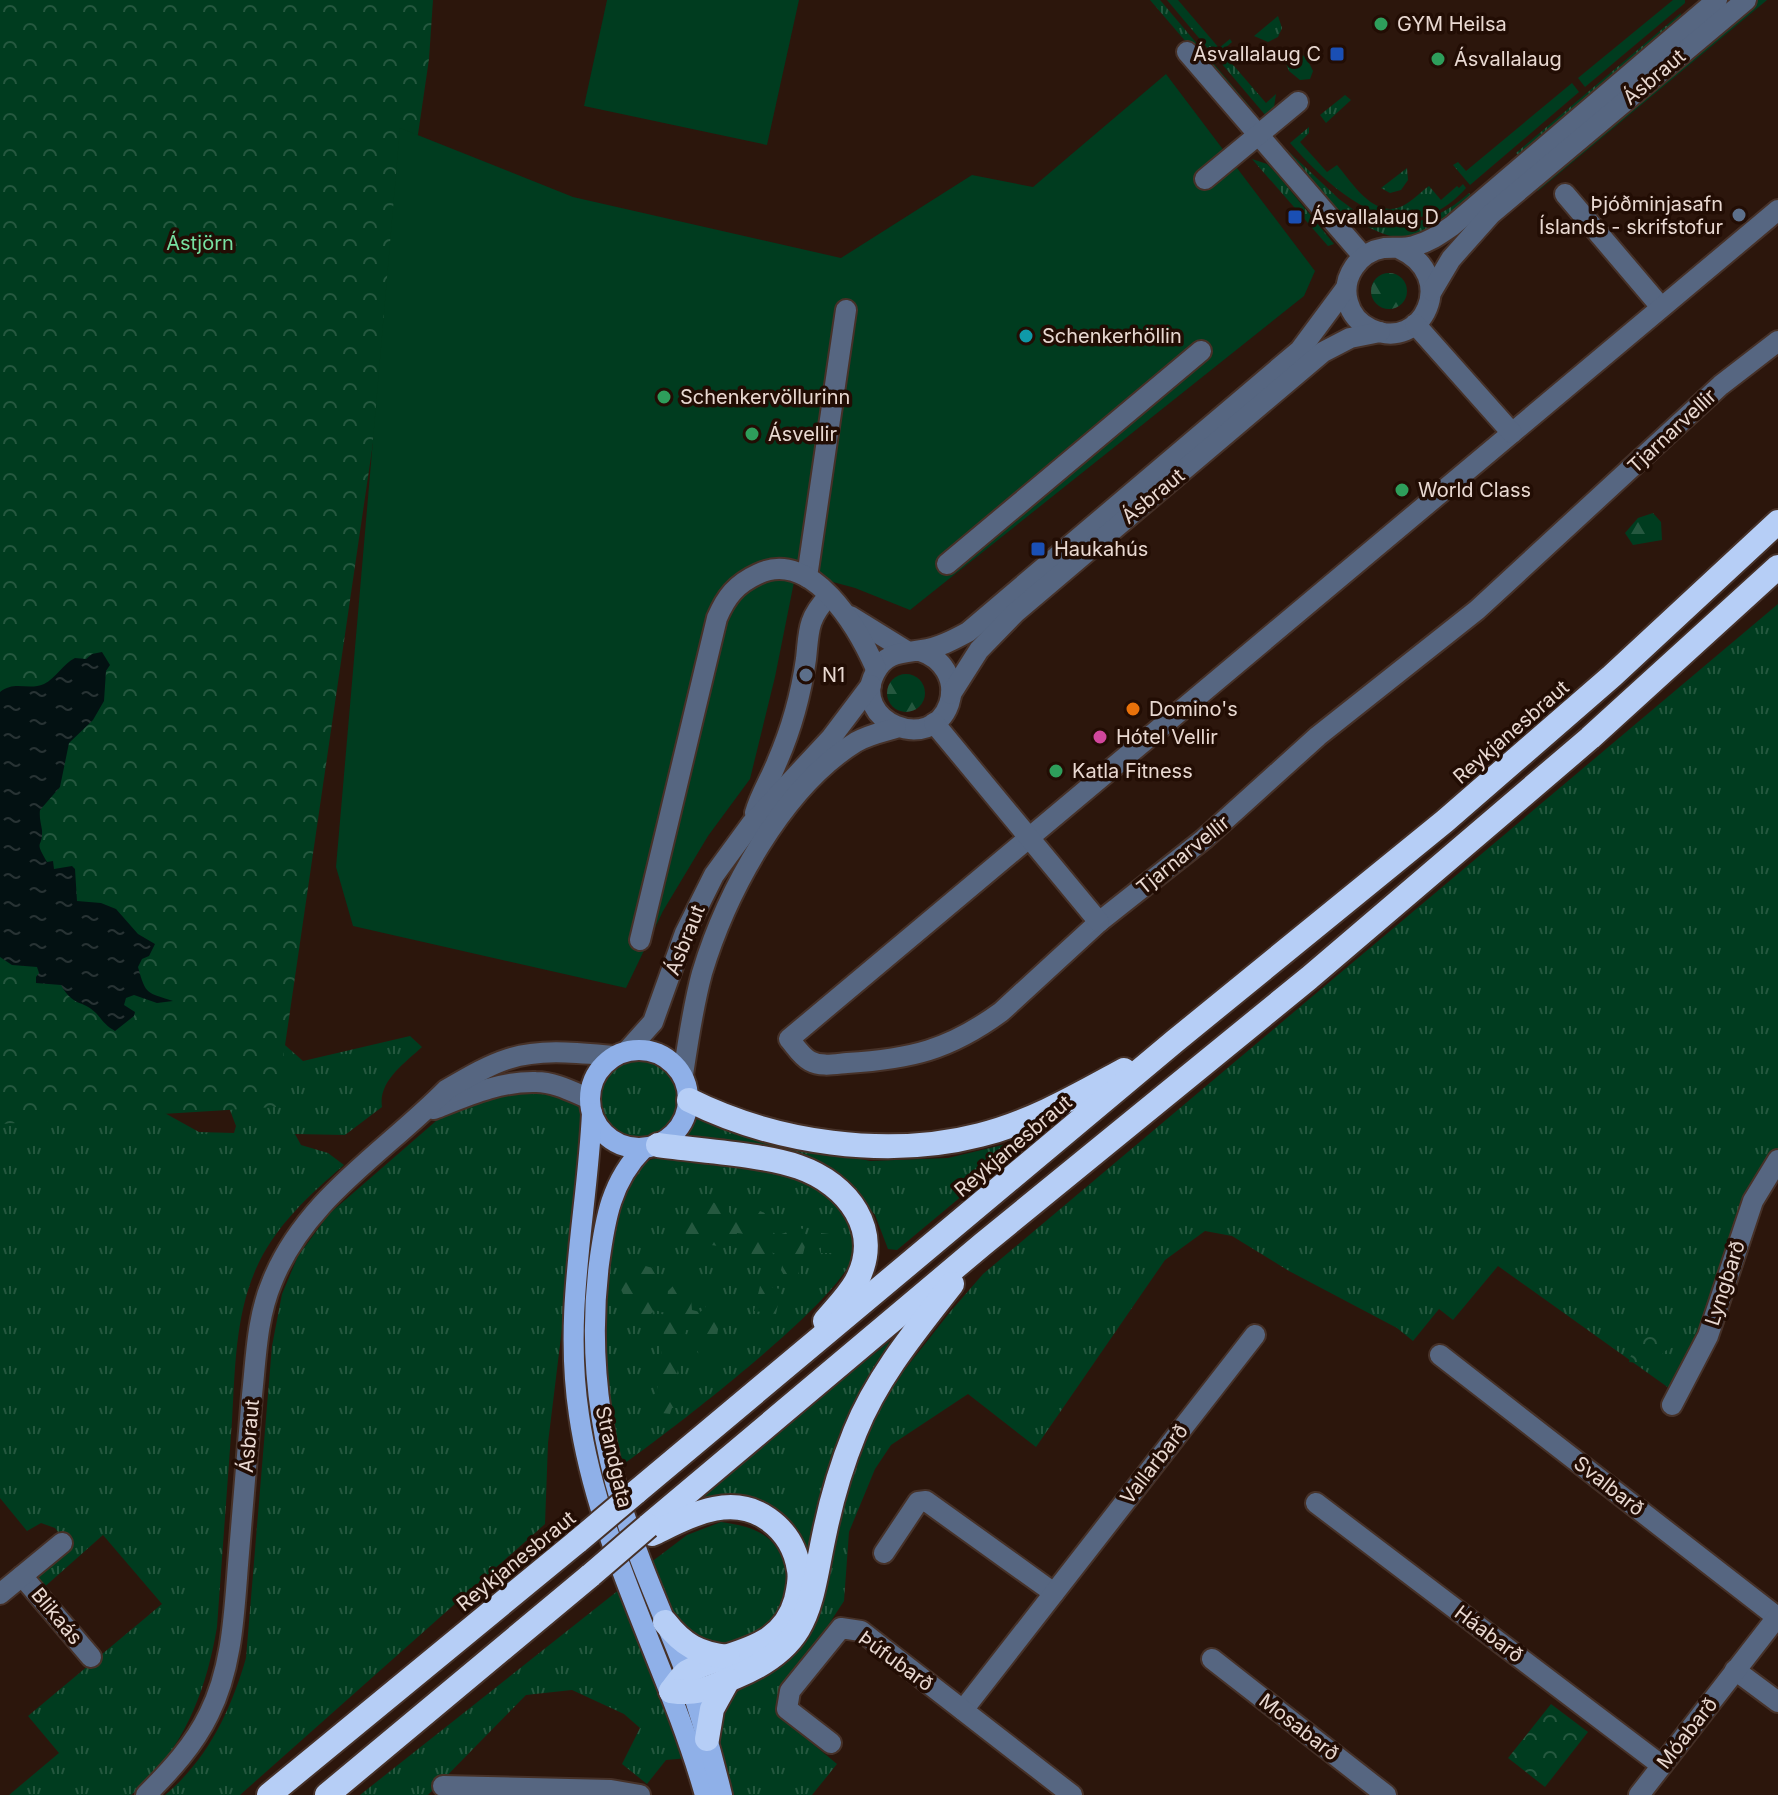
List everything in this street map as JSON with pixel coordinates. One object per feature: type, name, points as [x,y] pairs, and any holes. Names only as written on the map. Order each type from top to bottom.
[{"type":"highway","name":"Reykjanesbraut","points":[[269,1795],[1469,800],[1612,676],[1778,522]]},
{"type":"highway","points":[[327,1795],[622,1549],[650,1530],[983,1244],[1309,978],[1590,738],[1778,567]]},
{"type":"highway","points":[[689,1100],[728,1118],[791,1134],[874,1146],[930,1144],[979,1135],[1024,1120],[1070,1099],[1175,1041]]},
{"type":"highway","points":[[651,1146],[796,1166],[820,1175],[836,1186],[857,1210],[863,1224],[865,1254],[855,1283],[779,1374]]},
{"type":"highway","points":[[683,1686],[773,1657],[800,1629],[815,1588],[832,1497],[856,1430],[892,1364],[983,1244]]},
{"type":"highway","points":[[650,1530],[722,1507],[750,1510],[779,1527],[787,1537],[800,1573],[794,1608],[783,1625],[729,1669],[712,1709],[707,1739]]},
{"type":"highway","points":[[665,1622],[682,1642],[729,1669]]},
{"type":"main road","points":[[654,1051],[676,1065],[683,1075],[689,1100],[681,1126],[671,1137],[651,1146],[617,1143],[606,1136],[591,1106],[596,1074],[621,1053],[654,1051]]},
{"type":"main road","name":"Strandgata","points":[[591,1106],[574,1299],[574,1360],[579,1414],[599,1507],[707,1739],[722,1795]]},
{"type":"main road","name":"Strandgata","points":[[651,1146],[628,1164],[609,1210],[596,1292],[598,1387],[611,1465],[642,1566],[665,1622],[683,1686],[705,1795]]},
{"type":"street","name":"Ásbraut","points":[[1432,291],[1451,259],[1491,214],[1746,0]]},
{"type":"street","name":"Ásbraut","points":[[1400,249],[1431,241],[1452,226],[1706,3]]},
{"type":"street","points":[[1187,52],[1363,256]]},
{"type":"street","points":[[1205,179],[1298,102]]},
{"type":"street","points":[[1565,194],[1661,307]]},
{"type":"street","name":"Tjarnarvellir","points":[[1778,210],[789,1039],[801,1055],[825,1065],[905,1057],[937,1050],[967,1035],[1001,1012],[1099,922],[1215,830],[1318,736],[1477,610],[1721,385],[1778,341]]},
{"type":"street","points":[[1387,248],[1400,249],[1413,255],[1430,277],[1432,291],[1424,315],[1415,324],[1404,330],[1380,332],[1366,326],[1355,316],[1348,303],[1346,288],[1349,276],[1363,256],[1387,248]]},
{"type":"street","name":"Ásbraut","points":[[912,650],[940,646],[968,632],[1300,350],[1346,288]]},
{"type":"street","points":[[807,577],[846,310]]},
{"type":"street","points":[[1415,324],[1512,433]]},
{"type":"street","name":"Ásbraut","points":[[951,694],[979,650],[1035,595],[1323,352],[1350,338],[1380,332]]},
{"type":"street","points":[[947,564],[1201,351]]},
{"type":"street","points":[[640,940],[717,618],[730,591],[769,569],[795,570],[807,577],[844,612],[859,632],[874,677],[872,702],[878,713],[896,728],[910,730],[934,723],[942,716],[951,694],[944,666],[929,654],[912,650],[844,612]]},
{"type":"street","points":[[752,823],[798,702],[807,634],[817,608],[828,597]]},
{"type":"street","points":[[874,677],[888,656],[912,650]]},
{"type":"street","name":"Ásbraut","points":[[146,1795],[173,1769],[196,1738],[221,1685],[234,1618],[262,1313],[285,1254],[309,1218],[446,1090],[509,1058],[566,1053],[621,1053],[653,1022],[685,933],[714,875],[752,823],[831,738],[874,677]]},
{"type":"street","points":[[934,723],[1099,922]]},
{"type":"street","name":"Ásbraut","points":[[683,1075],[694,1005],[709,953],[732,894],[755,853],[800,793],[841,753],[866,737],[896,728]]},
{"type":"street","name":"Ásbraut","points":[[420,1116],[481,1090],[537,1082],[557,1086],[591,1106]]},
{"type":"street","name":"Lyngbarð","points":[[1672,1405],[1708,1336],[1753,1201],[1778,1160]]},
{"type":"street","name":"Vallarbarð","points":[[963,1710],[1255,1335]]},
{"type":"street","name":"Svalbarð","points":[[1440,1355],[1778,1616]]},
{"type":"street","points":[[884,1553],[911,1509],[918,1502],[926,1501],[1054,1593]]},
{"type":"street","name":"Háabarð","points":[[1316,1503],[1661,1765]]},
{"type":"street","name":"Blikaás","points":[[0,1594],[62,1543]]},
{"type":"street","name":"Blikaás","points":[[22,1576],[91,1657]]},
{"type":"street","name":"Móabarð","points":[[1639,1795],[1778,1616]]},
{"type":"street","name":"Þúfubarð","points":[[831,1743],[787,1709],[790,1691],[841,1628],[861,1631],[1072,1795]]},
{"type":"street","name":"Mosabarð","points":[[1212,1659],[1386,1795]]},
{"type":"street","points":[[1735,1670],[1778,1702]]},
{"type":"street","points":[[443,1786],[611,1790],[640,1795]]},
{"type":"green space","name":"Ástjörn","points":[[0,0],[433,0],[429,59],[276,1107],[0,1124]]},
{"type":"green space","points":[[607,0],[799,0],[767,145],[584,106]]},
{"type":"green space","points":[[1150,0],[1160,0],[1253,110],[1248,114]]},
{"type":"green space","points":[[1167,0],[1178,0],[1219,48],[1230,39],[1232,42],[1215,57]]},
{"type":"green space","points":[[1673,0],[1685,0],[1685,3],[1585,87],[1578,78]]},
{"type":"green space","points":[[1755,0],[1767,0],[1538,191],[1533,185]]},
{"type":"green space","points":[[1681,13],[1680,23],[1521,158],[1516,153]]},
{"type":"green space","points":[[1278,16],[1282,28],[1278,37],[1268,42],[1254,36]]},
{"type":"green space","points":[[1287,50],[1296,51],[1306,59],[1313,71],[1310,79],[1300,80],[1289,71],[1284,59]]},
{"type":"green space","points":[[1228,59],[1266,103],[1276,94],[1274,107],[1266,116],[1222,64]]},
{"type":"green space","name":"Ásvellir","points":[[1166,74],[1315,271],[1304,296],[910,610],[855,588],[796,572],[750,779],[708,836],[663,911],[626,988],[353,926],[336,867],[400,128],[573,197],[841,258],[972,175],[1033,187]]},
{"type":"green space","points":[[1572,83],[1579,92],[1470,185],[1453,165],[1458,162],[1466,171]]},
{"type":"green space","points":[[1345,95],[1351,100],[1326,123],[1320,115]]},
{"type":"green space","points":[[1309,127],[1309,133],[1300,142],[1327,172],[1337,165],[1362,195],[1379,206],[1397,208],[1410,202],[1429,186],[1441,200],[1457,186],[1459,188],[1463,184],[1466,188],[1443,208],[1419,217],[1395,218],[1372,210],[1349,198],[1328,181],[1290,143]]},
{"type":"green space","points":[[1286,149],[1339,199],[1362,216],[1357,221],[1333,207],[1285,154]]},
{"type":"green space","points":[[1252,159],[1267,164],[1276,173],[1334,244],[1328,246]]},
{"type":"green space","points":[[1407,168],[1408,180],[1401,190],[1390,193],[1381,188]]},
{"type":"green space","points":[[1469,193],[1474,199],[1448,220],[1436,229],[1411,238],[1382,233],[1365,225],[1371,216],[1397,223],[1423,220],[1448,209]]},
{"type":"green space","points":[[1389,273],[1402,278],[1407,291],[1402,304],[1389,309],[1376,304],[1371,291],[1376,278]]},
{"type":"green space","points":[[1653,513],[1661,522],[1662,540],[1633,545],[1625,533],[1638,518]]},
{"type":"green space","points":[[1778,604],[1778,1158],[1687,1401],[1498,1266],[1453,1320],[1439,1309],[1413,1341],[1397,1328],[1289,1271],[1232,1236],[1205,1231],[1165,1260],[1036,1447],[968,1394],[891,1445],[875,1469],[849,1532],[844,1601],[782,1696],[783,1719],[837,1764],[812,1795],[729,1795],[715,1745],[720,1710],[729,1697],[793,1656],[821,1604],[838,1513],[884,1396],[983,1274]]},
{"type":"green space","points":[[906,674],[919,680],[925,693],[919,706],[906,712],[893,706],[887,693],[893,680]]},
{"type":"green space","points":[[0,999],[123,1090],[199,1132],[234,1133],[236,1126],[228,1105],[277,1038],[303,1061],[410,1036],[422,1047],[388,1081],[382,1107],[345,1135],[295,1134],[301,1145],[328,1153],[344,1165],[282,1226],[263,1255],[248,1289],[237,1345],[217,1627],[212,1651],[199,1697],[178,1740],[165,1760],[131,1795],[9,1795],[59,1753],[28,1716],[162,1604],[103,1535],[41,1590],[30,1576],[68,1545],[55,1528],[41,1523],[27,1531],[0,1498]]},
{"type":"green space","points":[[639,1061],[654,1064],[671,1078],[678,1100],[675,1115],[661,1132],[639,1139],[624,1136],[607,1122],[600,1100],[603,1085],[617,1068]]},
{"type":"green space","points":[[550,1089],[579,1104],[587,1124],[548,1443],[545,1524],[240,1795],[165,1795],[206,1750],[225,1715],[246,1658],[272,1346],[282,1294],[298,1256],[329,1214],[436,1121],[461,1106],[507,1090]]},
{"type":"green space","points":[[695,1117],[743,1133],[870,1161],[948,1158],[1015,1142],[1017,1150],[897,1250],[888,1249],[875,1215],[854,1190],[685,1139]]},
{"type":"green space","points":[[666,1157],[759,1168],[809,1182],[827,1194],[842,1212],[852,1233],[853,1255],[842,1275],[787,1333],[711,1397],[621,1466],[610,1406],[606,1360],[606,1303],[611,1249],[623,1197],[632,1177],[645,1162]]},
{"type":"green space","points":[[707,1200],[725,1207],[734,1218],[755,1219],[760,1211],[772,1216],[770,1226],[776,1236],[790,1231],[790,1225],[803,1229],[805,1246],[797,1279],[788,1283],[781,1270],[784,1258],[769,1251],[763,1263],[751,1259],[752,1243],[744,1234],[737,1233],[734,1244],[725,1247],[691,1242],[684,1231],[689,1221],[698,1217],[701,1221]]},
{"type":"green space","points":[[821,1233],[829,1234],[829,1238],[838,1238],[836,1253],[821,1253]]},
{"type":"green space","points":[[642,1265],[656,1269],[658,1298],[667,1301],[668,1291],[677,1282],[690,1287],[692,1310],[700,1312],[712,1298],[722,1305],[714,1354],[704,1357],[697,1352],[698,1331],[686,1330],[674,1389],[684,1399],[681,1408],[672,1408],[670,1414],[662,1413],[658,1419],[652,1404],[656,1398],[666,1313],[654,1310],[648,1318],[633,1315],[634,1297],[623,1294],[619,1285],[621,1278],[637,1277]]},
{"type":"green space","points":[[760,1286],[781,1289],[776,1314],[754,1311]]},
{"type":"green space","points":[[1663,1330],[1675,1336],[1677,1345],[1665,1351],[1653,1364],[1629,1362],[1641,1340],[1651,1332]]},
{"type":"green space","points":[[890,1341],[852,1408],[816,1536],[811,1569],[793,1533],[688,1505]]},
{"type":"green space","points":[[721,1522],[744,1526],[765,1536],[776,1547],[786,1574],[782,1602],[775,1615],[754,1636],[737,1643],[704,1642],[670,1612],[650,1563],[687,1535]]},
{"type":"green space","points":[[620,1589],[688,1758],[666,1760],[647,1784],[622,1764],[640,1728],[624,1714],[572,1690],[526,1695],[428,1795],[360,1795]]},
{"type":"green space","points":[[1551,1704],[1588,1732],[1545,1787],[1508,1758]]},
{"type":"water","points":[[102,652],[110,665],[106,671],[104,701],[93,720],[69,743],[60,787],[40,810],[40,847],[47,862],[53,861],[54,869],[72,866],[75,869],[77,901],[101,903],[116,909],[138,934],[155,944],[138,967],[149,992],[173,1001],[157,1003],[134,995],[126,998],[124,1005],[135,1012],[134,1016],[115,1031],[91,1009],[70,997],[61,985],[36,983],[37,967],[12,965],[0,957],[0,692],[11,687],[44,684],[75,658],[86,659]]},
{"type":"place","name":"GYM Heilsa","points":[[1381,24]]},
{"type":"place","name":"Ásvallalaug C","points":[[1337,54]]},
{"type":"place","name":"Ásvallalaug","points":[[1438,59]]},
{"type":"place","name":"Þjóðminjasafn Íslands - skrifstofur","points":[[1739,215]]},
{"type":"place","name":"Ásvallalaug D","points":[[1295,217]]},
{"type":"place","name":"Schenkerhöllin","points":[[1026,336]]},
{"type":"place","name":"Schenkervöllurinn","points":[[664,397]]},
{"type":"place","name":"Ásvellir","points":[[752,434]]},
{"type":"place","name":"World Class","points":[[1402,490]]},
{"type":"place","name":"Haukahús","points":[[1038,549]]},
{"type":"place","name":"N1","points":[[806,675]]},
{"type":"place","name":"Domino's","points":[[1133,709]]},
{"type":"place","name":"Hótel Vellir","points":[[1100,737]]},
{"type":"place","name":"Katla Fitness","points":[[1056,771]]}]
